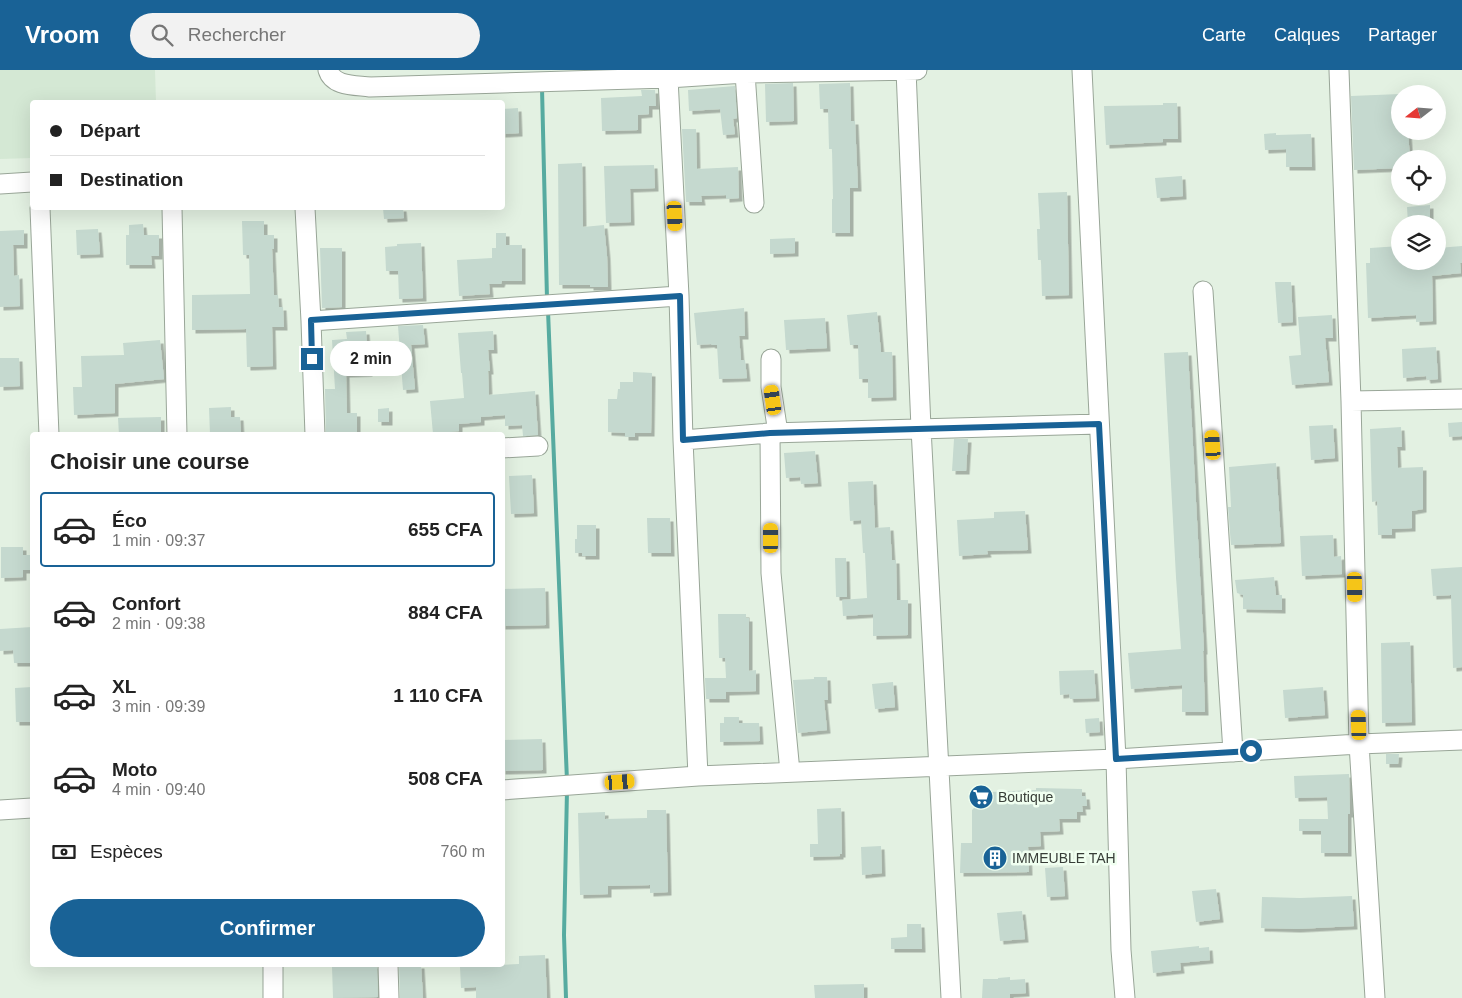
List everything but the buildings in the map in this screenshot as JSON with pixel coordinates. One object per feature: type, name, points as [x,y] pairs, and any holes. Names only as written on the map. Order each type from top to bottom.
[{"type":"street","points":[[328,70],[329,75],[339,83],[370,87],[668,78],[745,73],[917,70]]},
{"type":"street","points":[[906,70],[921,428],[951,998]]},
{"type":"street","points":[[1082,70],[1116,759],[1121,950],[1125,998]]},
{"type":"street","points":[[1339,70],[1351,401],[1360,744],[1375,998]]},
{"type":"street","points":[[745,73],[754,203]]},
{"type":"street","points":[[668,78],[680,296],[683,440],[698,776]]},
{"type":"street","points":[[0,184],[30,182]]},
{"type":"street","points":[[40,210],[49,432]]},
{"type":"street","points":[[172,210],[176,432]]},
{"type":"street","points":[[305,210],[315,432]]},
{"type":"street","points":[[1203,292],[1233,752]]},
{"type":"street","points":[[311,320],[680,296]]},
{"type":"street","points":[[771,358],[774,433],[771,573],[790,772]]},
{"type":"street","points":[[1351,401],[1462,399]]},
{"type":"street","points":[[683,440],[774,433],[1099,424]]},
{"type":"street","points":[[505,448],[538,446]]},
{"type":"street","points":[[505,790],[698,776],[1116,759],[1360,744],[1462,740]]},
{"type":"street","points":[[0,810],[30,808]]},
{"type":"street","points":[[273,967],[273,998]]},
{"type":"street","points":[[388,967],[388,998]]},
{"type":"shaded area","points":[[0,70],[155,70],[156,100],[30,100],[30,158],[0,159]]},
{"type":"waterway","points":[[542,88],[547,299]]},
{"type":"waterway","points":[[548,311],[567,781]]},
{"type":"waterway","points":[[566,998],[564,935],[567,790]]},
{"type":"place","name":"Boutique","points":[[981,797]]},
{"type":"place","name":"IMMEUBLE TAH","points":[[995,858]]},
{"type":"route","points":[[312,359],[311,320],[680,296],[683,440],[770,433],[1099,424],[1116,759],[1251,751]]}]
